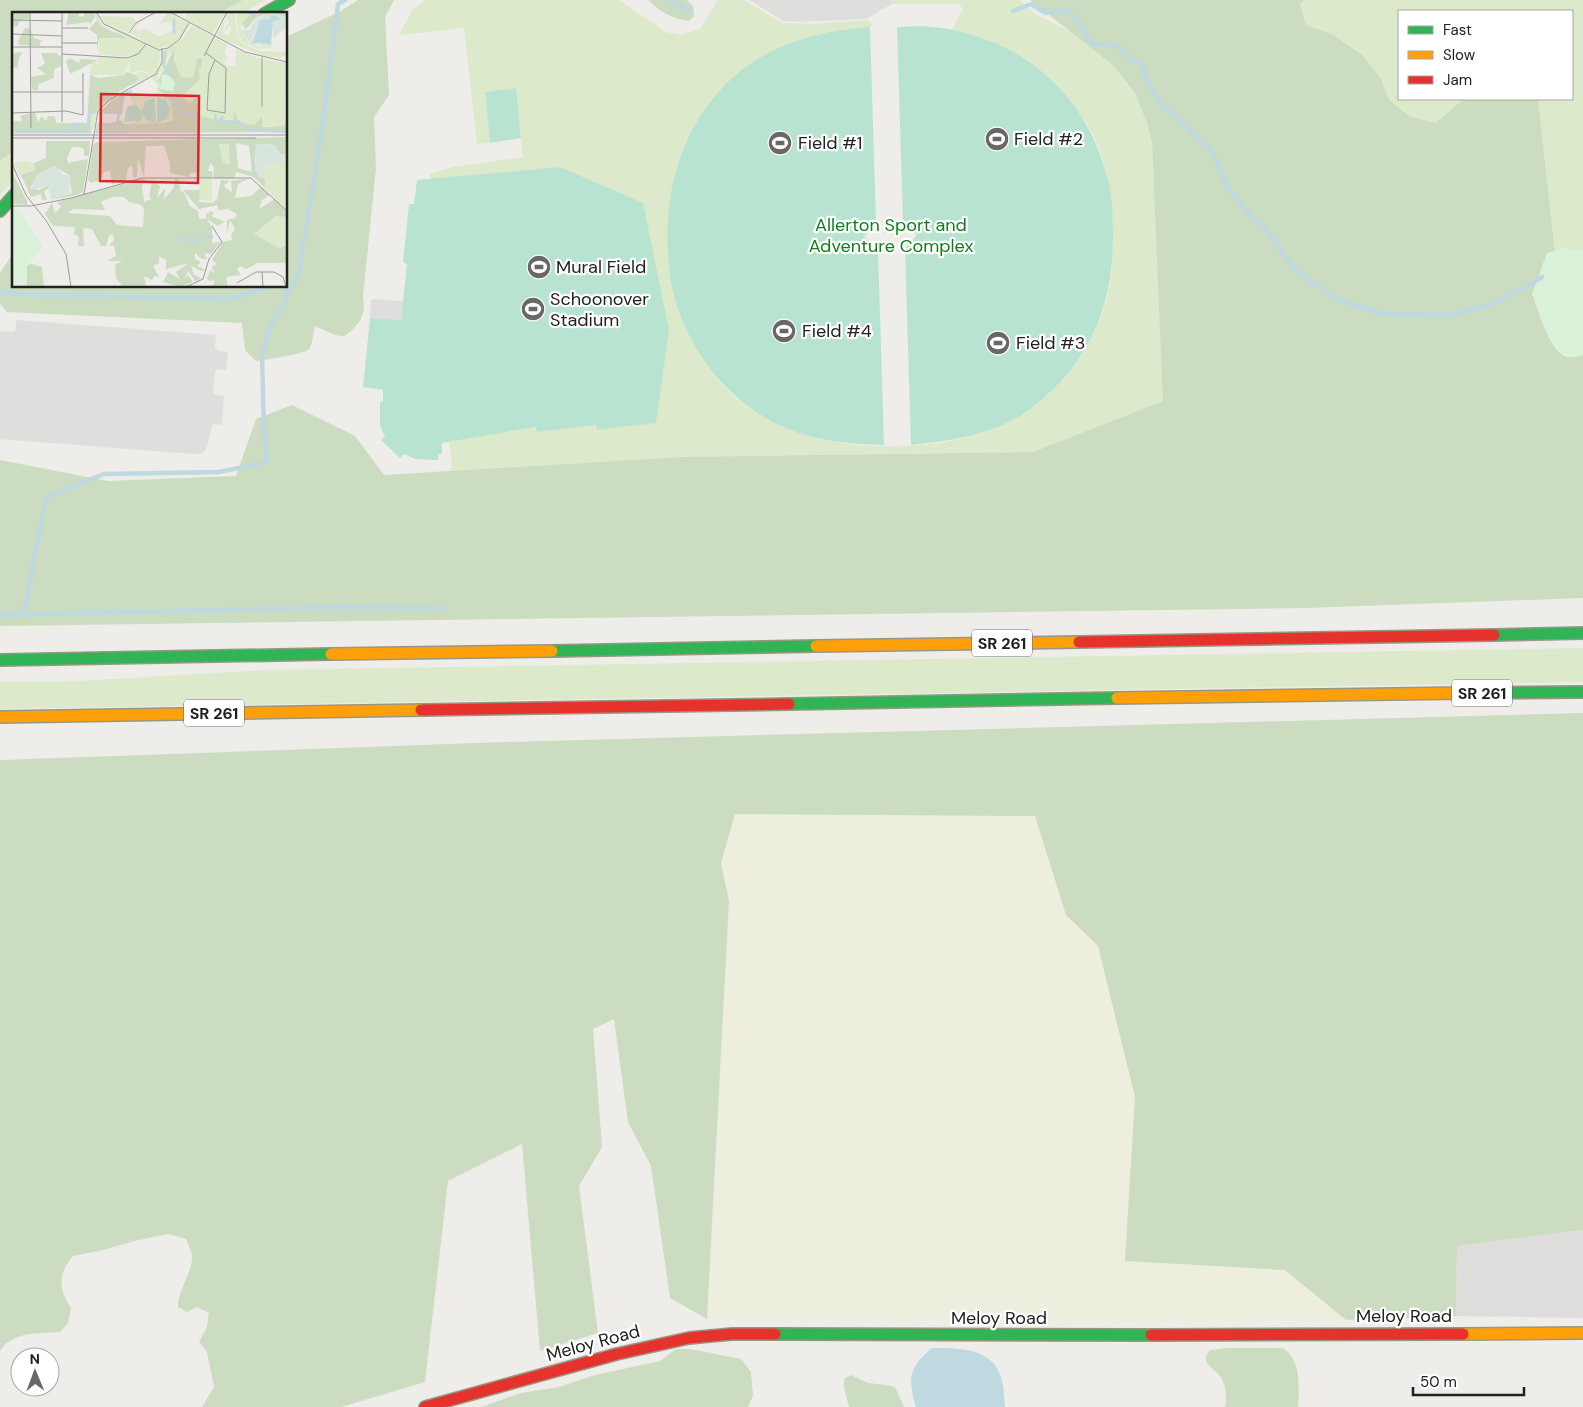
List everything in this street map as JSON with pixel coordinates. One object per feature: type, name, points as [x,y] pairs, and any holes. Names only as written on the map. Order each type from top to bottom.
[{"type":"main road","points":[[268,12],[289,0]]},
{"type":"main road","points":[[0,211],[12,197]]},
{"type":"main road","name":"SR 261","points":[[0,660],[1583,633]]},
{"type":"main road","name":"SR 261","points":[[0,717],[1583,692]]},
{"type":"main road","name":"Meloy Road","points":[[425,1407],[636,1350],[689,1338],[732,1334],[1014,1336],[1583,1333]]},
{"type":"shaded area","points":[[749,0],[892,0],[892,4],[866,19],[796,22],[783,21]]},
{"type":"shaded area","points":[[371,299],[403,301],[401,320],[370,318]]},
{"type":"shaded area","points":[[16,320],[216,335],[215,348],[219,351],[228,352],[226,370],[216,369],[213,393],[224,396],[222,425],[212,424],[206,450],[202,453],[193,454],[0,439],[0,331],[13,332],[16,330]]},
{"type":"shaded area","points":[[1583,1230],[1583,1318],[1456,1316],[1457,1246]]},
{"type":"green space","points":[[0,0],[243,0],[222,12],[12,12],[12,152],[0,161]]},
{"type":"green space","points":[[243,0],[266,0],[245,12],[222,12]]},
{"type":"green space","points":[[358,0],[394,0],[385,17],[389,95],[374,117],[376,168],[363,297],[364,310],[361,319],[355,327],[345,336],[335,335],[315,326],[311,344],[306,351],[256,361],[245,350],[242,323],[7,312],[0,304],[0,273],[12,255],[12,288],[288,288],[288,36],[341,11]]},
{"type":"green space","points":[[425,0],[619,0],[666,32],[681,35],[700,29],[717,0],[744,0],[782,23],[813,24],[868,20],[873,25],[870,27],[818,35],[772,51],[752,63],[733,78],[715,97],[691,133],[676,171],[672,196],[670,271],[674,297],[691,339],[719,380],[737,399],[766,418],[797,432],[847,444],[891,446],[921,445],[964,438],[1004,424],[1023,413],[1056,386],[1083,353],[1093,335],[1107,298],[1113,260],[1113,219],[1109,187],[1102,157],[1081,115],[1065,99],[990,41],[976,35],[952,29],[963,9],[959,4],[892,4],[892,0],[1020,0],[1035,14],[1071,32],[1114,66],[1135,93],[1147,123],[1152,142],[1164,401],[1033,452],[681,457],[450,471],[452,465],[449,442],[537,427],[538,432],[596,425],[597,430],[560,167],[431,179],[429,174],[453,167],[523,157],[516,88],[485,92],[490,143],[477,144],[464,28],[399,35],[413,9]]},
{"type":"green space","points":[[648,0],[687,0],[693,6],[694,16],[689,21],[676,18],[662,11]]},
{"type":"green space","points":[[1030,0],[1304,0],[1300,5],[1306,25],[1334,35],[1363,56],[1381,79],[1389,100],[1409,116],[1435,123],[1463,100],[1538,100],[1562,315],[1583,320],[1583,598],[1306,608],[0,626],[0,460],[108,481],[236,476],[256,419],[292,405],[355,436],[384,475],[681,457],[1033,452],[1163,401],[1152,142],[1147,123],[1135,93],[1114,66]]},
{"type":"green space","points":[[1304,0],[1583,0],[1583,320],[1562,315],[1538,100],[1573,100],[1573,10],[1398,10],[1398,100],[1463,100],[1435,123],[1409,116],[1389,100],[1381,79],[1334,35],[1306,25],[1300,5]]},
{"type":"green space","points":[[921,26],[953,30],[984,38],[1012,51],[1038,68],[1061,89],[1080,114],[1095,142],[1110,187],[1113,233],[1112,261],[1102,312],[1092,336],[1080,357],[1064,378],[1045,397],[1023,414],[996,428],[940,442],[911,445],[905,249],[917,235],[903,221],[897,27]]},
{"type":"green space","points":[[870,27],[876,224],[864,236],[878,250],[884,445],[854,444],[798,433],[771,421],[754,410],[723,384],[698,352],[680,315],[670,275],[667,231],[672,186],[678,164],[696,124],[708,105],[723,87],[755,61],[791,43],[829,32]]},
{"type":"green space","points":[[516,88],[521,138],[490,143],[485,92]]},
{"type":"green space","points":[[12,152],[12,182],[0,195],[0,161]]},
{"type":"green space","name":"Schoonover Stadium","points":[[560,167],[643,203],[669,330],[656,423],[597,430],[596,425],[537,432],[536,427],[442,443],[442,454],[438,454],[438,460],[415,459],[404,454],[400,458],[381,440],[385,437],[380,425],[380,402],[383,402],[383,390],[363,387],[370,318],[401,320],[407,264],[403,262],[409,204],[414,204],[417,180]]},
{"type":"green space","points":[[1563,248],[1583,250],[1583,355],[1573,357],[1567,357],[1555,347],[1545,329],[1532,294],[1547,253]]},
{"type":"green space","points":[[1583,648],[1583,682],[0,709],[0,682],[79,681],[266,670]]},
{"type":"green space","points":[[1583,713],[1583,1230],[1457,1246],[1456,1316],[1346,1320],[1285,1270],[1125,1261],[1135,1097],[1098,946],[1066,915],[1035,816],[735,814],[721,863],[729,901],[707,1319],[670,1298],[651,1166],[628,1122],[614,1019],[593,1029],[602,1147],[579,1186],[598,1333],[540,1351],[522,1144],[448,1181],[425,1382],[341,1407],[202,1407],[214,1387],[207,1352],[199,1342],[207,1327],[209,1313],[197,1307],[187,1312],[178,1307],[180,1294],[191,1267],[192,1255],[186,1239],[168,1234],[73,1256],[62,1275],[61,1281],[64,1294],[71,1308],[68,1323],[60,1332],[27,1335],[11,1340],[0,1351],[0,760],[505,742]]},
{"type":"green space","points":[[735,814],[1035,816],[1066,915],[1098,946],[1135,1097],[1125,1261],[1285,1270],[1346,1320],[1126,1322],[707,1319],[729,901],[721,863]]},
{"type":"green space","points":[[1282,1348],[1288,1353],[1293,1359],[1298,1375],[1298,1407],[1225,1407],[1226,1393],[1222,1379],[1209,1366],[1206,1359],[1210,1350]]},
{"type":"green space","points":[[676,1349],[690,1349],[741,1359],[751,1372],[753,1396],[748,1407],[481,1407],[521,1393],[559,1387],[595,1375],[660,1361]]},
{"type":"green space","points":[[851,1375],[868,1383],[895,1387],[904,1407],[849,1407],[844,1388],[844,1379]]},
{"type":"water","points":[[932,1348],[960,1349],[979,1353],[987,1358],[994,1364],[1001,1376],[1005,1407],[916,1407],[911,1381],[912,1374],[918,1362]]},
{"type":"waterway","points":[[285,291],[297,280],[323,123],[338,4],[345,0]]},
{"type":"waterway","points":[[670,0],[689,11]]},
{"type":"waterway","points":[[1013,11],[1031,4],[1046,13],[1067,10],[1082,26],[1088,40],[1096,45],[1107,44],[1120,48],[1130,58],[1144,66],[1144,75],[1159,102],[1211,150],[1228,188],[1250,215],[1266,229],[1294,269],[1339,301],[1382,314],[1452,315],[1492,304],[1542,277]]},
{"type":"waterway","points":[[0,292],[228,299],[264,288]]},
{"type":"waterway","points":[[24,614],[46,497],[104,474],[219,472],[267,462],[264,431],[262,355],[270,328],[286,299],[287,293],[282,288]]},
{"type":"waterway","points":[[0,615],[336,607],[444,608]]},
{"type":"traffic: fast","points":[[268,12],[289,0]]},
{"type":"traffic: fast","points":[[0,211],[12,197]]},
{"type":"traffic: fast","points":[[1494,635],[1583,633]]},
{"type":"traffic: fast","points":[[552,651],[816,646]]},
{"type":"traffic: fast","points":[[0,660],[331,654]]},
{"type":"traffic: fast","points":[[1463,693],[1583,692]]},
{"type":"traffic: fast","points":[[789,704],[1117,698]]},
{"type":"traffic: fast","points":[[775,1334],[1151,1335]]},
{"type":"traffic: slow","points":[[816,646],[1079,642]]},
{"type":"traffic: slow","points":[[331,654],[552,651]]},
{"type":"traffic: slow","points":[[1117,698],[1463,693]]},
{"type":"traffic: slow","points":[[0,717],[421,710]]},
{"type":"traffic: slow","points":[[1463,1334],[1583,1333]]},
{"type":"traffic: jam","points":[[1079,642],[1494,635]]},
{"type":"traffic: jam","points":[[421,710],[789,704]]},
{"type":"traffic: jam","points":[[425,1407],[617,1354],[689,1338],[732,1334],[775,1334]]},
{"type":"traffic: jam","points":[[1151,1335],[1463,1334]]},
{"type":"place","name":"Field #2","points":[[997,139]]},
{"type":"place","name":"Field #1","points":[[780,143]]},
{"type":"place","name":"Mural Field","points":[[539,267]]},
{"type":"place","name":"Schoonover Stadium","points":[[533,309]]},
{"type":"place","name":"Field #4","points":[[784,331]]},
{"type":"place","name":"Field #3","points":[[998,343]]},
{"type":"park label","name":"Allerton Sport and Adventure Complex","points":[[891,235]]}]
